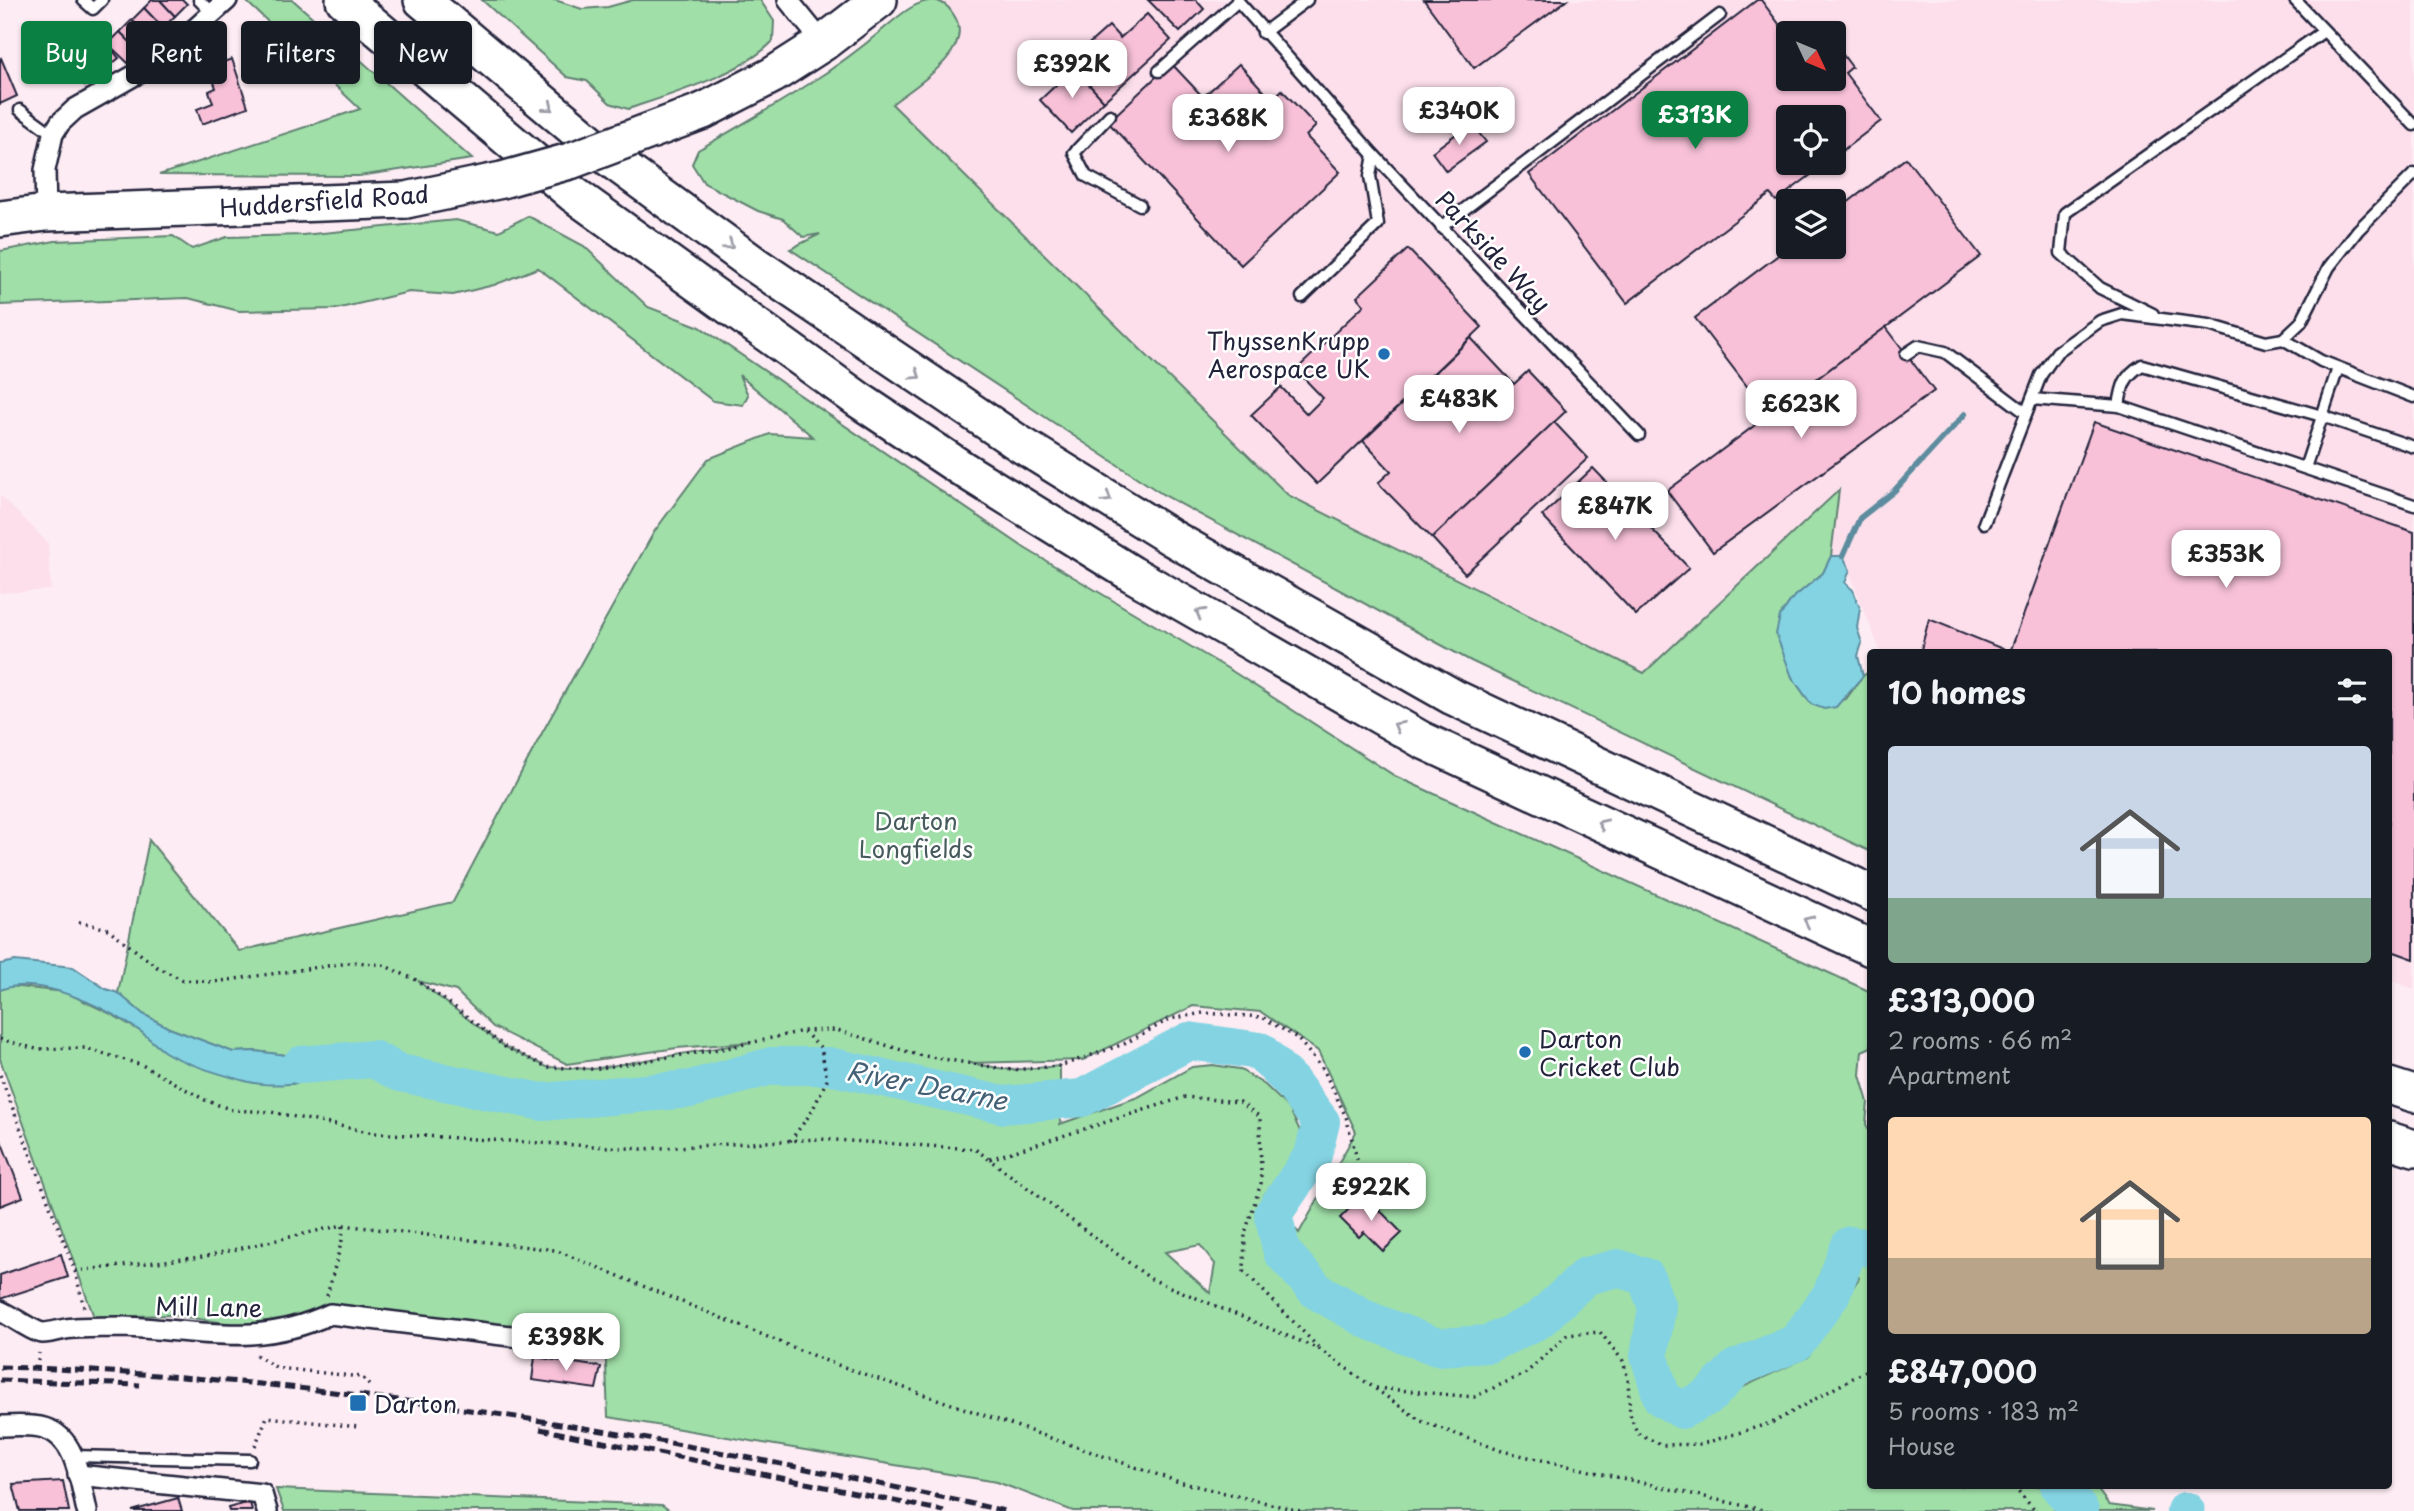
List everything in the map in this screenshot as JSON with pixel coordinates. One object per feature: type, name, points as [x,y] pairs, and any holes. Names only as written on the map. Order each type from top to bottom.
[{"type":"highway","points":[[344,0],[572,194],[859,400],[1132,574],[1422,740],[1867,946]]},
{"type":"highway","points":[[422,0],[609,158],[754,264],[1017,442],[1172,538],[1452,697],[1867,891]]},
{"type":"highway","name":"Huddersfield Road","points":[[0,219],[46,213],[406,200],[502,180],[570,161],[703,111],[773,75],[823,43],[879,0]]},
{"type":"highway","points":[[2392,1087],[2414,1094]]},
{"type":"highway","points":[[2392,1141],[2414,1148]]},
{"type":"street","points":[[788,0],[823,43]]},
{"type":"street","points":[[46,213],[46,170],[52,134],[75,109],[135,75],[176,46],[212,4]]},
{"type":"street","name":"Mill Lane","points":[[0,1311],[41,1333],[125,1327],[216,1336],[240,1335],[280,1332],[330,1314],[508,1340]]},
{"type":"street","points":[[0,1426],[46,1428],[58,1436],[76,1465],[87,1511]]},
{"type":"street","points":[[76,1465],[262,1494],[267,1511]]},
{"type":"lane","points":[[83,0],[93,9],[102,0]]},
{"type":"lane","points":[[1263,33],[1307,0]]},
{"type":"lane","points":[[2295,0],[2414,125]]},
{"type":"lane","points":[[1159,71],[1237,1]]},
{"type":"lane","name":"Parkside Way","points":[[1237,1],[1374,156],[1639,435]]},
{"type":"lane","points":[[1441,227],[1720,15]]},
{"type":"lane","points":[[2160,317],[2100,288],[2060,253],[2065,213],[2324,31]]},
{"type":"lane","points":[[20,110],[52,134]]},
{"type":"lane","points":[[1110,115],[1074,153],[1086,176],[1140,205]]},
{"type":"lane","points":[[1302,298],[1378,224],[1370,176],[1374,156]]},
{"type":"lane","points":[[1984,523],[2041,375],[2057,352],[2100,321],[2122,314],[2209,325],[2266,342],[2283,339],[2301,322],[2329,267],[2358,230],[2414,174]]},
{"type":"lane","points":[[2283,339],[2304,353],[2414,397]]},
{"type":"lane","points":[[1906,354],[1918,346],[1945,352],[2026,413]]},
{"type":"lane","points":[[2119,406],[2122,383],[2142,365],[2322,416],[2414,447]]},
{"type":"lane","points":[[2305,468],[2338,368]]},
{"type":"lane","points":[[2032,399],[2119,406],[2414,505]]},
{"type":"lane","points":[[76,1465],[250,1460]]},
{"type":"path","points":[[79,922],[108,929],[157,967],[183,979],[214,982],[356,962],[383,965],[416,980],[505,1046],[547,1067],[593,1069],[727,1048],[803,1031],[836,1030],[918,1055],[1012,1070],[1060,1066],[1124,1044],[1170,1019],[1203,1013],[1262,1017],[1297,1038],[1323,1069],[1346,1117],[1358,1163],[1345,1190]]},
{"type":"path","points":[[790,1141],[811,1113],[827,1080],[821,1048],[803,1031]]},
{"type":"path","points":[[0,1039],[36,1049],[85,1048],[142,1065],[205,1100],[232,1110],[271,1112],[374,1133],[642,1149],[819,1139],[975,1149],[1150,1279],[1319,1349]]},
{"type":"path","points":[[0,1075],[75,1271],[89,1328]]},
{"type":"path","points":[[990,1159],[1185,1097],[1240,1102],[1259,1117],[1261,1156],[1261,1183],[1245,1233],[1244,1271],[1319,1349],[1421,1422],[1502,1451],[1767,1511]]},
{"type":"path","points":[[75,1271],[202,1257],[343,1225],[555,1250],[829,1362],[1179,1482],[1300,1511]]},
{"type":"path","points":[[320,1318],[342,1240],[343,1225]]},
{"type":"path","points":[[1374,1388],[1474,1397],[1526,1373],[1567,1335],[1600,1332],[1623,1361],[1628,1379],[1630,1413],[1637,1433],[1662,1445],[1702,1444],[1773,1422],[1867,1370]]},
{"type":"path","points":[[240,1335],[251,1352],[277,1368],[362,1377],[369,1385]]},
{"type":"path","points":[[250,1460],[267,1417],[359,1426]]},
{"type":"path","points":[[2017,1489],[2035,1511]]},
{"type":"shaded area","points":[[935,0],[2414,0],[2414,989],[2392,981],[2392,649],[1879,649],[1843,557],[1831,556],[1838,491],[1644,674],[1288,495],[892,104],[920,84],[948,5]]},
{"type":"shaded area","points":[[0,495],[48,543],[51,590],[0,593]]},
{"type":"green space","points":[[245,0],[293,0],[317,21],[267,21]]},
{"type":"green space","points":[[482,0],[555,0],[582,9],[608,7],[633,0],[760,0],[774,21],[773,41],[760,53],[725,73],[628,109],[610,103],[587,81],[567,77]]},
{"type":"green space","points":[[935,0],[951,11],[959,30],[957,43],[939,67],[892,104],[1288,495],[1644,673],[1839,490],[1831,556],[1823,573],[1792,599],[1780,616],[1792,677],[1811,704],[1846,699],[1867,673],[1867,850],[1471,661],[1162,494],[790,249],[820,234],[803,237],[783,219],[758,211],[704,183],[692,164],[698,150],[815,80],[906,11]]},
{"type":"green space","points":[[360,60],[374,72],[374,84],[388,84],[472,159],[359,176],[159,175],[360,109],[334,84],[360,84]]},
{"type":"green space","name":"Darton Longfields","points":[[528,216],[584,246],[648,307],[700,327],[1026,549],[1232,671],[1395,776],[1867,990],[1867,1049],[1862,1051],[1860,1075],[1867,1099],[1867,1489],[2097,1489],[2109,1505],[2153,1511],[1073,1511],[997,1482],[608,1417],[605,1340],[519,1337],[330,1314],[260,1328],[172,1315],[94,1317],[0,1059],[0,990],[10,986],[65,992],[140,1031],[166,1052],[291,1084],[356,1071],[350,1056],[316,1059],[255,1051],[233,1052],[169,1028],[143,1014],[118,993],[149,840],[239,951],[453,902],[542,733],[654,532],[708,459],[770,434],[813,437],[739,375],[748,395],[743,405],[713,401],[538,268],[494,285],[453,295],[409,292],[336,309],[239,311],[188,298],[0,305],[0,251],[55,241],[173,236],[192,249],[227,237],[302,235],[456,220],[499,231]],"holes":[[[418,981],[456,991],[493,1027],[567,1064],[677,1048],[752,1042],[593,1069],[547,1067],[505,1047]],[[1193,1006],[1261,1012],[1318,1051],[1356,1132],[1299,1233],[1264,1195],[1291,1162],[1302,1135],[1289,1108],[1265,1085],[1239,1069],[1213,1065],[1192,1067],[1138,1097],[1060,1124],[1060,1066],[1011,1070],[969,1063],[1083,1060]],[[1839,1244],[1859,1278],[1808,1357],[1715,1400],[1694,1394],[1712,1386],[1751,1346],[1777,1338],[1819,1295]],[[1200,1245],[1215,1264],[1210,1293],[1165,1252]]]},
{"type":"green space","points":[[276,1489],[662,1505],[670,1511],[284,1511]]},
{"type":"water","points":[[1831,556],[1843,556],[1850,570],[1845,583],[1853,590],[1860,608],[1857,628],[1862,643],[1858,656],[1863,676],[1836,707],[1824,709],[1811,704],[1792,677],[1776,634],[1780,616],[1792,599],[1823,573]]},
{"type":"water","points":[[15,961],[73,967],[106,989],[118,993],[143,1014],[169,1028],[233,1052],[255,1051],[316,1059],[351,1056],[357,1071],[273,1085],[245,1081],[193,1065],[162,1050],[126,1022],[73,996],[34,986],[16,986],[0,990],[0,964]]},
{"type":"building","points":[[152,0],[160,0],[175,16],[170,21],[156,21],[144,8]]},
{"type":"building","points":[[160,0],[183,0],[187,4],[175,16]]},
{"type":"building","points":[[1148,0],[1196,0],[1204,9],[1180,32]]},
{"type":"building","points":[[1424,0],[1567,0],[1474,68]]},
{"type":"building","points":[[1757,0],[1761,0],[1777,21],[1776,91],[1846,91],[1846,74],[1881,121],[1846,148],[1846,105],[1776,105],[1776,175],[1811,175],[1792,189],[1776,189],[1776,201],[1770,194],[1627,303],[1529,174]]},
{"type":"building","points":[[144,8],[156,21],[133,21]]},
{"type":"building","points":[[1147,14],[1171,40],[1104,101],[1080,76],[1093,64],[1081,51],[1109,26],[1120,38]]},
{"type":"building","points":[[126,26],[126,38],[120,32]]},
{"type":"building","points":[[120,32],[126,38],[126,61],[112,48],[112,40]]},
{"type":"building","points":[[112,50],[119,58],[112,64]]},
{"type":"building","points":[[0,59],[17,96],[0,104]]},
{"type":"building","points":[[232,59],[248,107],[202,124],[197,109],[213,103],[209,91],[216,88],[215,84],[227,84],[227,61]]},
{"type":"building","points":[[1846,59],[1852,67],[1846,72]]},
{"type":"building","points":[[1171,63],[1203,97],[1239,64],[1272,100],[1282,90],[1316,126],[1306,136],[1340,172],[1241,265],[1108,122]]},
{"type":"building","points":[[1074,68],[1104,101],[1071,133],[1040,100]]},
{"type":"building","points":[[1471,123],[1486,142],[1446,171],[1432,152]]},
{"type":"building","points":[[1906,158],[1981,256],[1769,415],[1695,318],[1776,257],[1776,259],[1846,259],[1846,204]]},
{"type":"building","name":"ThyssenKrupp Aerospace UK","points":[[1408,249],[1482,327],[1317,484],[1251,415],[1281,387],[1307,414],[1323,398],[1296,370],[1364,305],[1357,297]]},
{"type":"building","points":[[1886,327],[1934,391],[1713,552],[1667,491]]},
{"type":"building","name":"ThyssenKrupp Aerospace UK","points":[[1471,338],[1514,384],[1528,371],[1566,411],[1432,538],[1378,483],[1391,471],[1363,441]]},
{"type":"building","points":[[1554,422],[1588,458],[1465,574],[1432,538]]},
{"type":"building","points":[[2094,422],[2414,532],[2414,959],[2392,951],[2392,649],[2011,649]]},
{"type":"building","points":[[1593,468],[1689,568],[1636,615],[1542,516]]},
{"type":"building","points":[[1929,619],[2003,649],[1921,649]]},
{"type":"building","points":[[0,1138],[23,1197],[0,1206]]},
{"type":"building","points":[[1364,1194],[1402,1233],[1383,1251],[1364,1232],[1359,1237],[1340,1218]]},
{"type":"building","points":[[61,1254],[68,1277],[0,1299],[0,1275]]},
{"type":"building","points":[[535,1357],[601,1367],[596,1389],[532,1380]]},
{"type":"building","points":[[63,1481],[69,1511],[20,1511],[13,1484]]},
{"type":"building","points":[[178,1498],[182,1511],[132,1511]]},
{"type":"building","points":[[250,1502],[252,1511],[229,1511],[228,1508]]},
{"type":"waterway","points":[[1843,556],[1860,518],[1894,491],[1965,414]]},
{"type":"waterway","name":"River Dearne","points":[[301,1065],[373,1059],[400,1073],[542,1102],[691,1089],[771,1066],[829,1066],[1004,1105],[1082,1098],[1189,1041],[1260,1051],[1292,1083],[1321,1122],[1313,1155],[1273,1214],[1282,1252],[1317,1291],[1368,1320],[1437,1347],[1489,1344],[1539,1320],[1586,1276],[1618,1268],[1646,1277],[1657,1308],[1649,1355],[1662,1398],[1682,1410],[1709,1396],[1736,1368],[1796,1343],[1831,1295],[1850,1245],[1867,1247]]},
{"type":"waterway","name":"River Dearne","points":[[2062,1489],[2080,1511]]},
{"type":"railway","points":[[0,1367],[254,1383],[506,1415],[756,1459],[1005,1511]]},
{"type":"railway","points":[[0,1380],[140,1385]]},
{"type":"railway","points":[[540,1429],[944,1511]]},
{"type":"place","name":"ThyssenKrupp Aerospace UK","points":[[1384,354]]},
{"type":"place","name":"Darton Cricket Club","points":[[1525,1052]]},
{"type":"place","name":"Darton","points":[[358,1403]]}]
